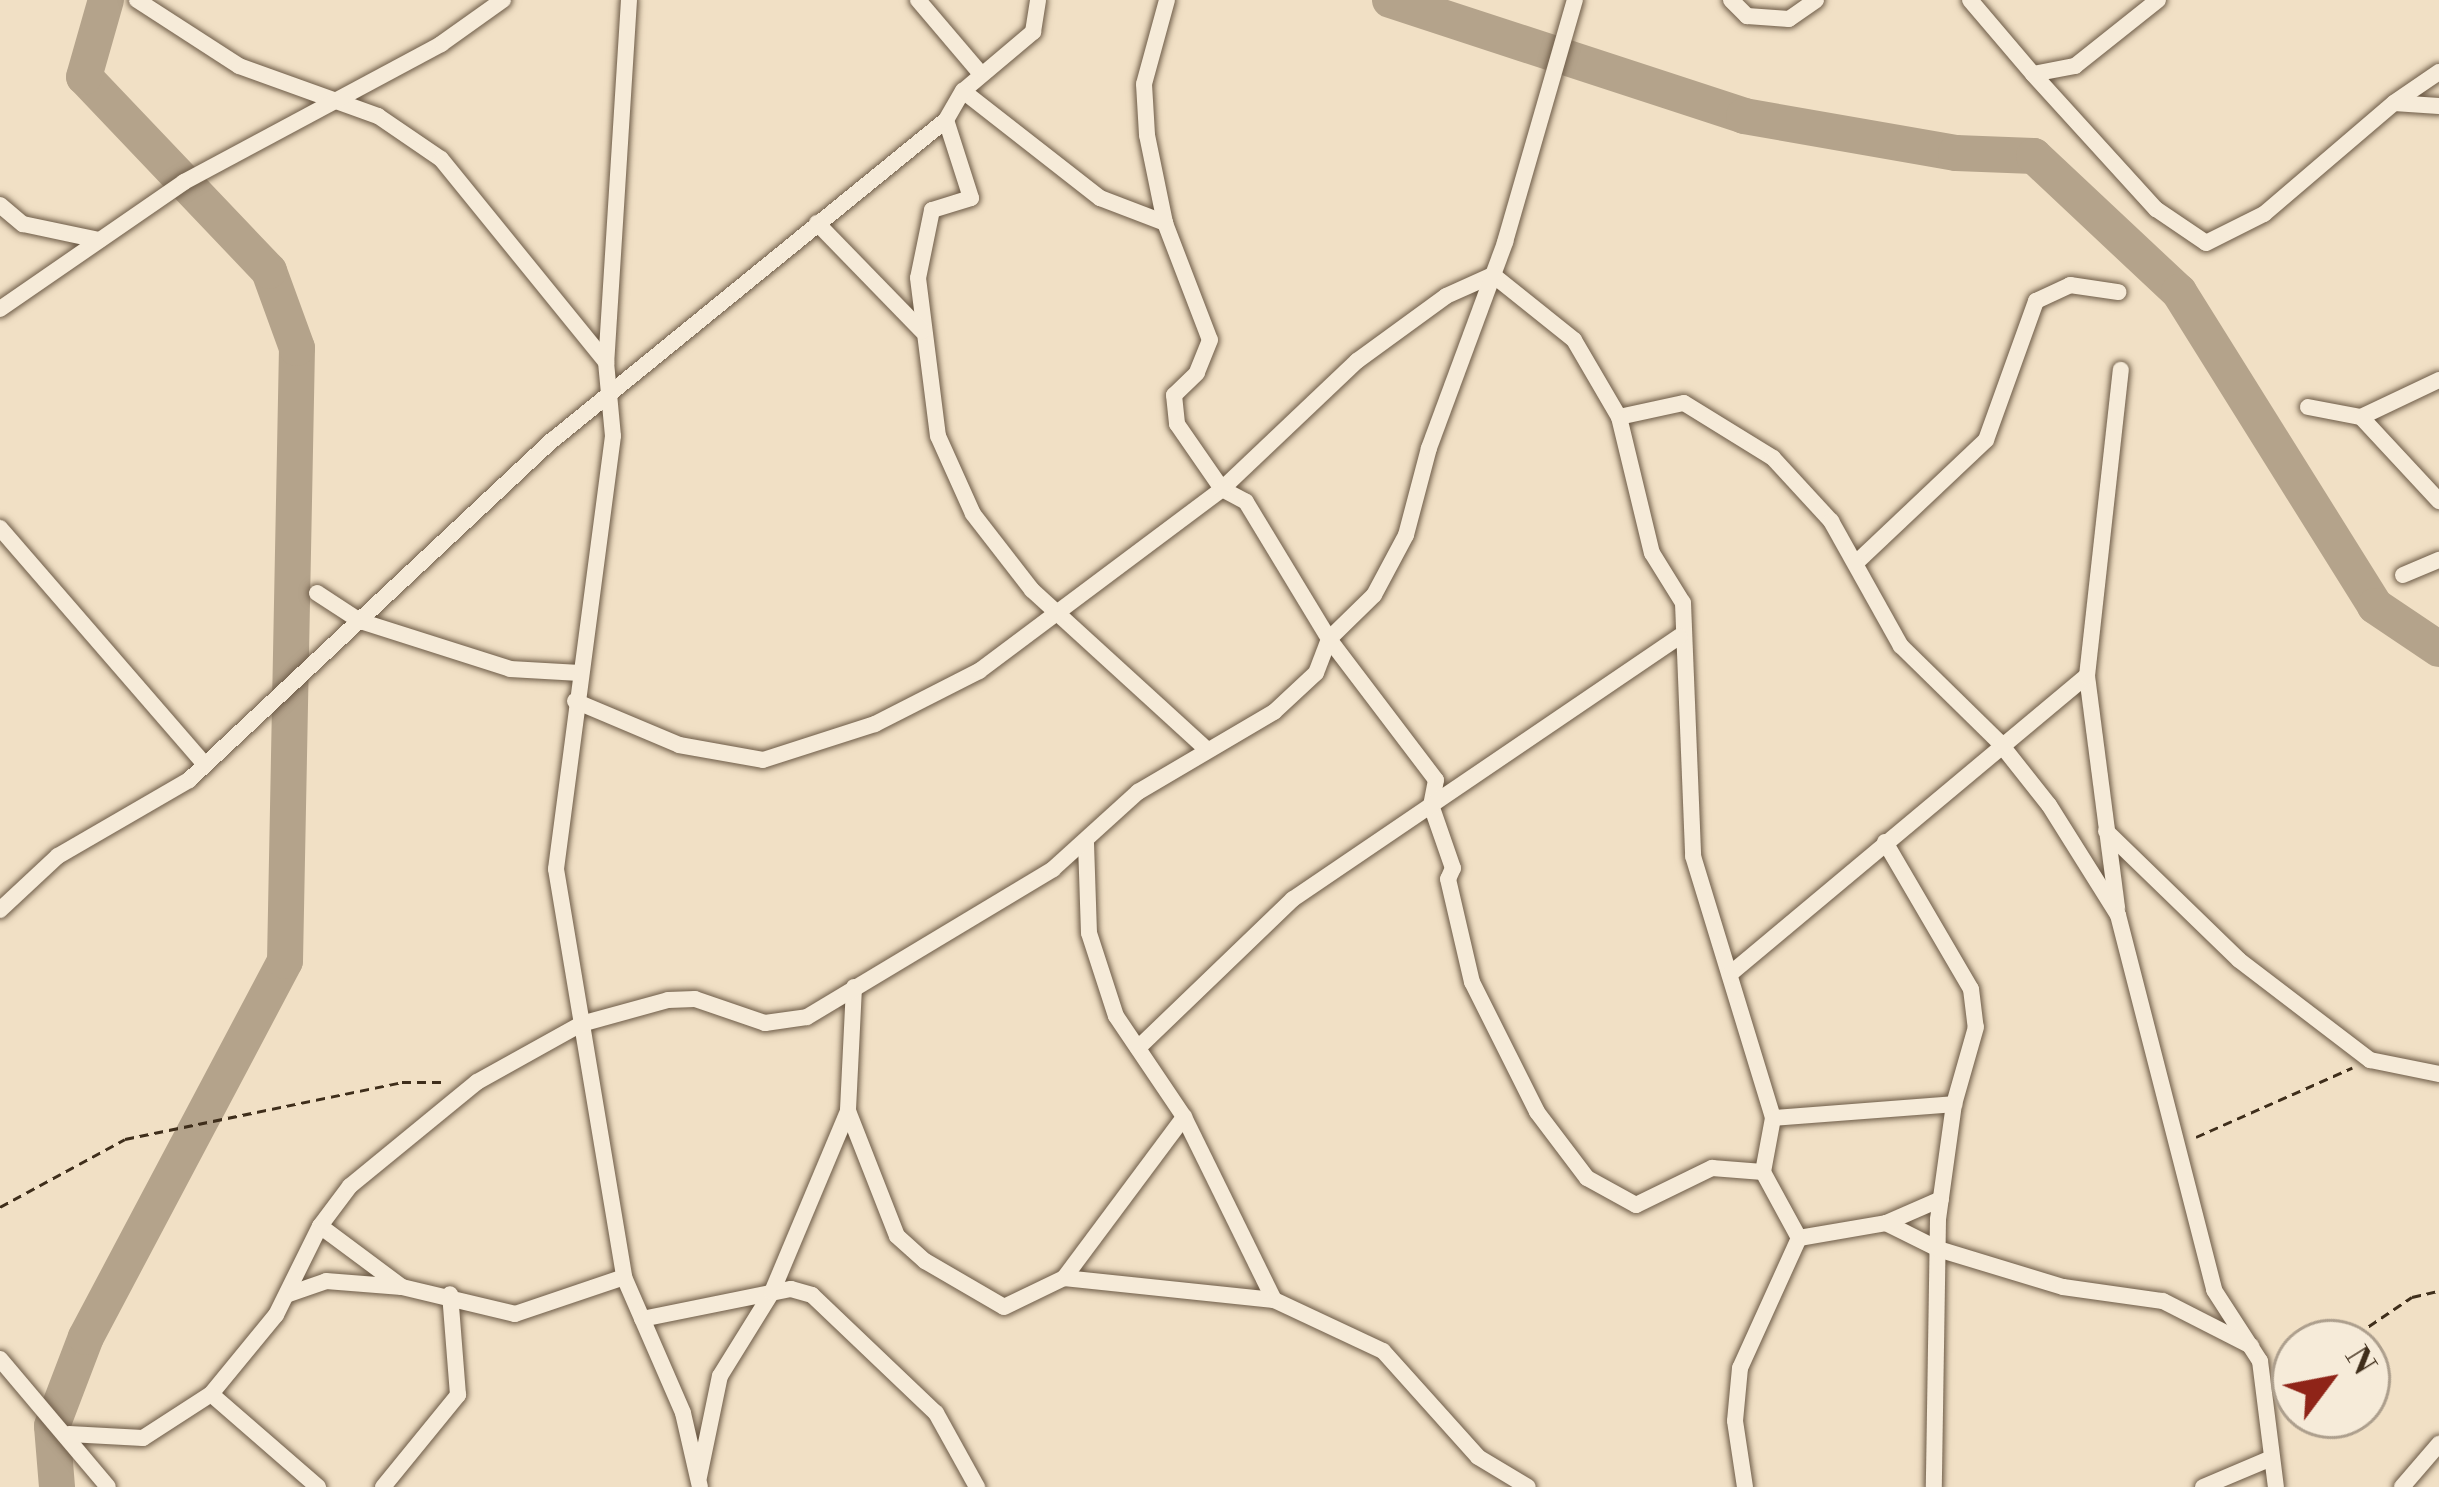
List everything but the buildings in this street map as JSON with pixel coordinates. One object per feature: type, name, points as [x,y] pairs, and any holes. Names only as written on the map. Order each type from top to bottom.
[{"type":"street","points":[[137,0],[239,66],[378,116],[441,159],[606,362]]},
{"type":"street","points":[[0,309],[99,240],[328,98],[440,44],[503,0]]},
{"type":"street","points":[[628,0],[606,362],[613,436],[556,869],[624,1277],[683,1413],[699,1482]]},
{"type":"street","points":[[918,0],[981,74]]},
{"type":"street","points":[[0,910],[58,856],[147,810],[205,765],[608,395],[946,120],[963,91],[1033,32],[1038,0]]},
{"type":"street","points":[[1167,0],[1144,84],[1165,223],[1210,340],[1197,373],[1174,395],[1177,424],[1222,489],[1246,502],[1329,639],[1424,758],[1436,780],[1431,806],[1453,868],[1448,879],[1472,982],[1537,1112],[1587,1178],[1636,1205],[1712,1168],[1763,1172]]},
{"type":"street","points":[[0,1359],[52,1426],[69,1433],[142,1438],[211,1394],[290,1294],[320,1226],[350,1186],[477,1082],[581,1024],[695,999],[786,1023],[854,987],[1086,843],[1138,792],[1274,712],[1316,673],[1329,639],[1392,568],[1493,275],[1575,0]]},
{"type":"street","points":[[1731,0],[1748,16],[1789,19],[1816,0]]},
{"type":"street","points":[[1970,0],[2156,209],[2206,243],[2264,214],[2394,103],[2439,72]]},
{"type":"street","points":[[2033,74],[2075,66],[2158,0]]},
{"type":"street","points":[[963,91],[1100,198],[1165,223]]},
{"type":"street","points":[[2394,103],[2439,106]]},
{"type":"street","points":[[946,120],[971,198],[932,210],[919,278],[938,436],[974,514],[1058,613],[1207,750]]},
{"type":"street","points":[[0,205],[23,224],[99,240]]},
{"type":"street","points":[[817,223],[922,331]]},
{"type":"street","points":[[1493,275],[1574,340],[1619,417],[1652,553],[1682,603],[1679,637],[1693,706],[1693,856],[1773,1118],[1763,1172],[1799,1238]]},
{"type":"street","points":[[575,701],[679,745],[763,760],[875,724],[979,671],[1222,489],[1357,361],[1446,296],[1493,275]]},
{"type":"street","points":[[1858,561],[1986,440],[2036,301],[2070,285],[2118,292]]},
{"type":"street","points":[[2121,370],[2087,676],[2106,831],[2118,915],[2214,1290],[2253,1347],[2267,1460],[2276,1487]]},
{"type":"street","points":[[2362,417],[2439,380]]},
{"type":"street","points":[[1619,417],[1684,404],[1736,431],[1797,481],[1858,561],[1901,646],[2000,742],[2118,915]]},
{"type":"street","points":[[2308,406],[2362,417],[2439,501]]},
{"type":"street","points":[[0,528],[205,765]]},
{"type":"street","points":[[2403,575],[2439,560]]},
{"type":"street","points":[[317,593],[360,621],[510,669],[580,673]]},
{"type":"street","points":[[1138,1048],[1293,899],[1679,637]]},
{"type":"street","points":[[1730,974],[2000,742],[2087,676]]},
{"type":"street","points":[[2106,831],[2239,960],[2370,1060],[2439,1074]]},
{"type":"street","points":[[1886,842],[1971,989],[1976,1027],[1954,1104],[1941,1199],[1934,1487]]},
{"type":"street","points":[[1086,843],[1089,933],[1116,1016],[1184,1117],[1274,1300]]},
{"type":"street","points":[[699,1482],[720,1376],[772,1292],[848,1111],[854,987]]},
{"type":"street","points":[[1773,1118],[1954,1104]]},
{"type":"street","points":[[848,1111],[897,1236],[926,1262],[1004,1306],[1064,1278],[1184,1117]]},
{"type":"street","points":[[1799,1238],[1886,1223],[1941,1199]]},
{"type":"street","points":[[1886,1223],[1938,1250],[2063,1287],[2163,1301],[2253,1347]]},
{"type":"street","points":[[320,1226],[402,1287]]},
{"type":"street","points":[[1745,1487],[1735,1421],[1740,1368],[1799,1238]]},
{"type":"street","points":[[290,1294],[326,1281],[402,1287],[450,1294],[515,1314],[624,1277]]},
{"type":"street","points":[[1064,1278],[1274,1300],[1383,1351],[1478,1457],[1528,1487]]},
{"type":"street","points":[[642,1319],[791,1288],[829,1307],[935,1413],[977,1487]]},
{"type":"street","points":[[382,1487],[458,1394],[450,1294]]},
{"type":"street","points":[[211,1394],[317,1487]]},
{"type":"street","points":[[69,1433],[108,1487]]},
{"type":"street","points":[[2402,1487],[2439,1444]]},
{"type":"street","points":[[2203,1487],[2267,1460]]},
{"type":"path","points":[[2176,1146],[2370,1060]]},
{"type":"path","points":[[0,1207],[125,1139],[204,1117],[402,1082],[477,1082]]},
{"type":"path","points":[[2379,1319],[2412,1297],[2439,1291]]},
{"type":"waterway","points":[[57,1487],[52,1426],[86,1337],[285,961],[297,348],[269,271],[84,77],[106,0]]},
{"type":"waterway","points":[[1390,0],[1744,116],[1956,153],[2034,156],[2179,292],[2375,606],[2439,649]]}]
